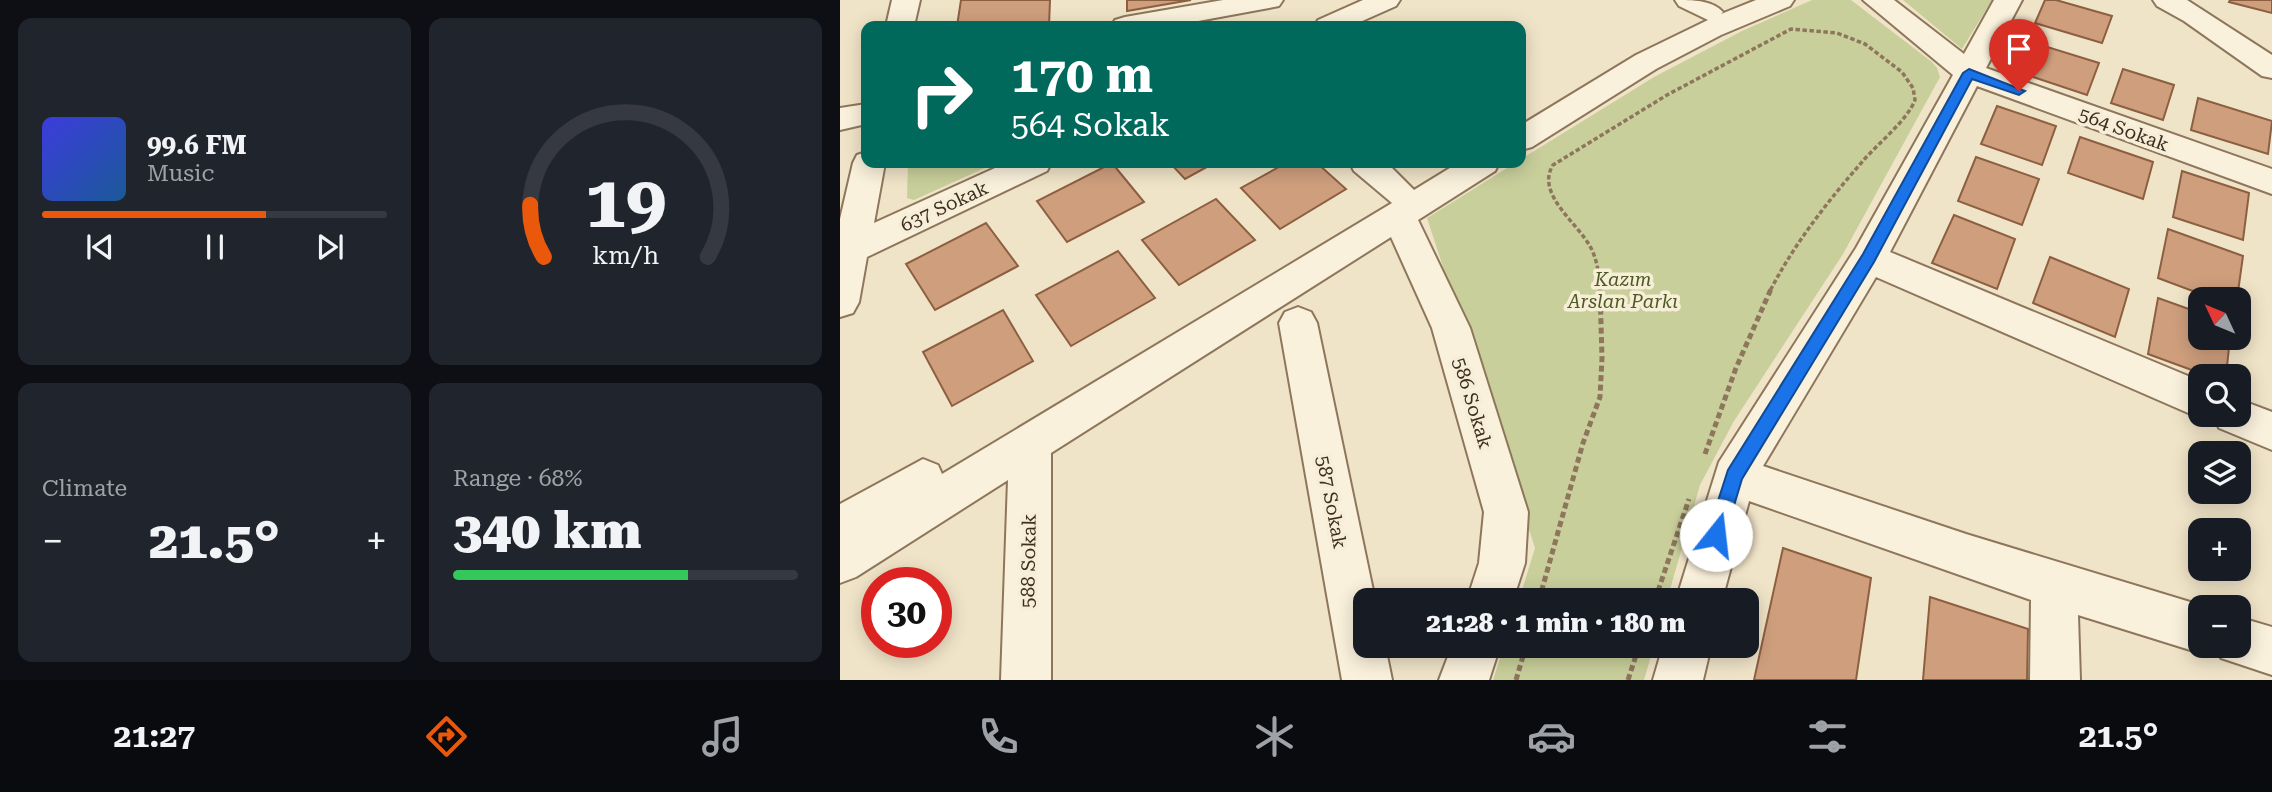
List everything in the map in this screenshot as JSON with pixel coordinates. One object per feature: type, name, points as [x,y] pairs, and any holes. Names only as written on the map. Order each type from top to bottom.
[{"type":"street","points":[[901,21],[906,0]]},
{"type":"street","points":[[1188,21],[1213,19],[1269,0]]},
{"type":"street","points":[[1339,21],[1386,0]]},
{"type":"street","points":[[1526,117],[1699,6],[1739,0]]},
{"type":"street","points":[[1526,136],[1646,62],[1711,29],[1780,0]]},
{"type":"street","name":"564 Sokak","points":[[1877,0],[1969,73],[2272,182]]},
{"type":"street","points":[[1702,588],[1734,476],[1869,258],[2008,0]]},
{"type":"street","points":[[2167,0],[2259,52]]},
{"type":"street","points":[[2191,0],[2259,52],[2272,69]]},
{"type":"street","points":[[840,119],[861,115]]},
{"type":"street","name":"637 Sokak","points":[[853,248],[1024,168]]},
{"type":"street","points":[[1370,168],[1399,204]]},
{"type":"street","points":[[841,559],[1030,443],[1399,204],[1444,168]]},
{"type":"street","points":[[841,559],[1399,204],[1473,168]]},
{"type":"street","points":[[840,302],[853,248],[859,171]]},
{"type":"street","name":"586 Sokak","points":[[1399,204],[1451,328],[1506,512],[1502,563],[1494,588]]},
{"type":"street","points":[[1869,258],[2188,395]]},
{"type":"street","name":"587 Sokak","points":[[1298,323],[1367,680]]},
{"type":"street","points":[[2251,422],[2272,431]]},
{"type":"street","name":"588 Sokak","points":[[1026,680],[1030,443]]},
{"type":"street","points":[[1734,476],[1899,536],[2188,625]]},
{"type":"street","points":[[2054,586],[2055,680]]},
{"type":"street","points":[[2251,645],[2272,651]]},
{"type":"street","points":[[1464,680],[1472,658]]},
{"type":"street","points":[[1678,680],[1684,658]]},
{"type":"path","points":[[1542,588],[1583,443],[1600,397],[1602,358],[1599,271],[1591,248],[1548,188],[1547,175],[1553,165],[1655,102],[1791,29],[1814,28],[1861,41],[1894,62],[1912,84],[1915,99],[1910,110],[1876,144],[1804,234],[1757,314],[1746,346]]},
{"type":"path","points":[[1516,680],[1522,658]]},
{"type":"path","points":[[1628,680],[1635,658]]},
{"type":"green space","name":"Kazım Arslan Parkı","points":[[1812,0],[1851,0],[1932,62],[1940,77],[1843,254],[1734,421],[1700,485],[1670,588],[1523,588],[1535,548],[1427,218],[1507,168],[1526,168],[1526,156],[1654,77],[1742,31]]},
{"type":"green space","points":[[1903,0],[1992,0],[1962,49]]},
{"type":"green space","points":[[908,168],[985,168],[914,200],[907,198]]},
{"type":"green space","points":[[1500,658],[1650,658],[1644,680],[1493,680]]},
{"type":"building","points":[[961,0],[1050,0],[1049,21],[958,21]]},
{"type":"building","points":[[1127,0],[1191,0],[1127,11]]},
{"type":"building","points":[[2045,0],[2056,0],[2112,16],[2102,43],[2035,23]]},
{"type":"building","points":[[2272,0],[2272,13],[2229,2]]},
{"type":"building","points":[[2025,40],[2099,63],[2087,95],[2012,70]]},
{"type":"building","points":[[2123,69],[2174,85],[2163,120],[2111,103]]},
{"type":"building","points":[[2198,98],[2272,121],[2268,154],[2191,130]]},
{"type":"building","points":[[1997,106],[2056,126],[2042,165],[1981,144]]},
{"type":"building","points":[[2080,137],[2153,162],[2143,199],[2068,173]]},
{"type":"building","points":[[1976,157],[2039,179],[2022,225],[1958,201]]},
{"type":"building","points":[[1102,168],[1116,168],[1144,202],[1067,242],[1037,201]]},
{"type":"building","points":[[1175,168],[1205,168],[1185,179]]},
{"type":"building","points":[[1277,168],[1323,168],[1346,189],[1280,229],[1241,188]]},
{"type":"building","points":[[2182,171],[2249,193],[2243,240],[2173,217]]},
{"type":"building","points":[[1216,199],[1255,240],[1179,285],[1142,240]]},
{"type":"building","points":[[1954,215],[2015,239],[1997,289],[1932,263]]},
{"type":"building","points":[[986,223],[1018,266],[935,310],[906,264]]},
{"type":"building","points":[[2168,229],[2243,256],[2239,287],[2188,287],[2188,289],[2158,278]]},
{"type":"building","points":[[1118,251],[1155,298],[1071,346],[1036,295]]},
{"type":"building","points":[[2050,257],[2129,289],[2115,337],[2033,303]]},
{"type":"building","points":[[2158,298],[2188,309],[2188,350],[2229,350],[2227,364],[2188,364],[2188,369],[2148,354]]},
{"type":"building","points":[[1003,310],[1033,361],[952,406],[923,352]]},
{"type":"building","points":[[1783,548],[1871,578],[1856,680],[1754,680]]},
{"type":"building","points":[[1930,597],[2028,629],[2027,680],[1923,680]]},
{"type":"route","points":[[1716,535],[1734,476],[1869,258],[1969,73],[2019,91]]}]
